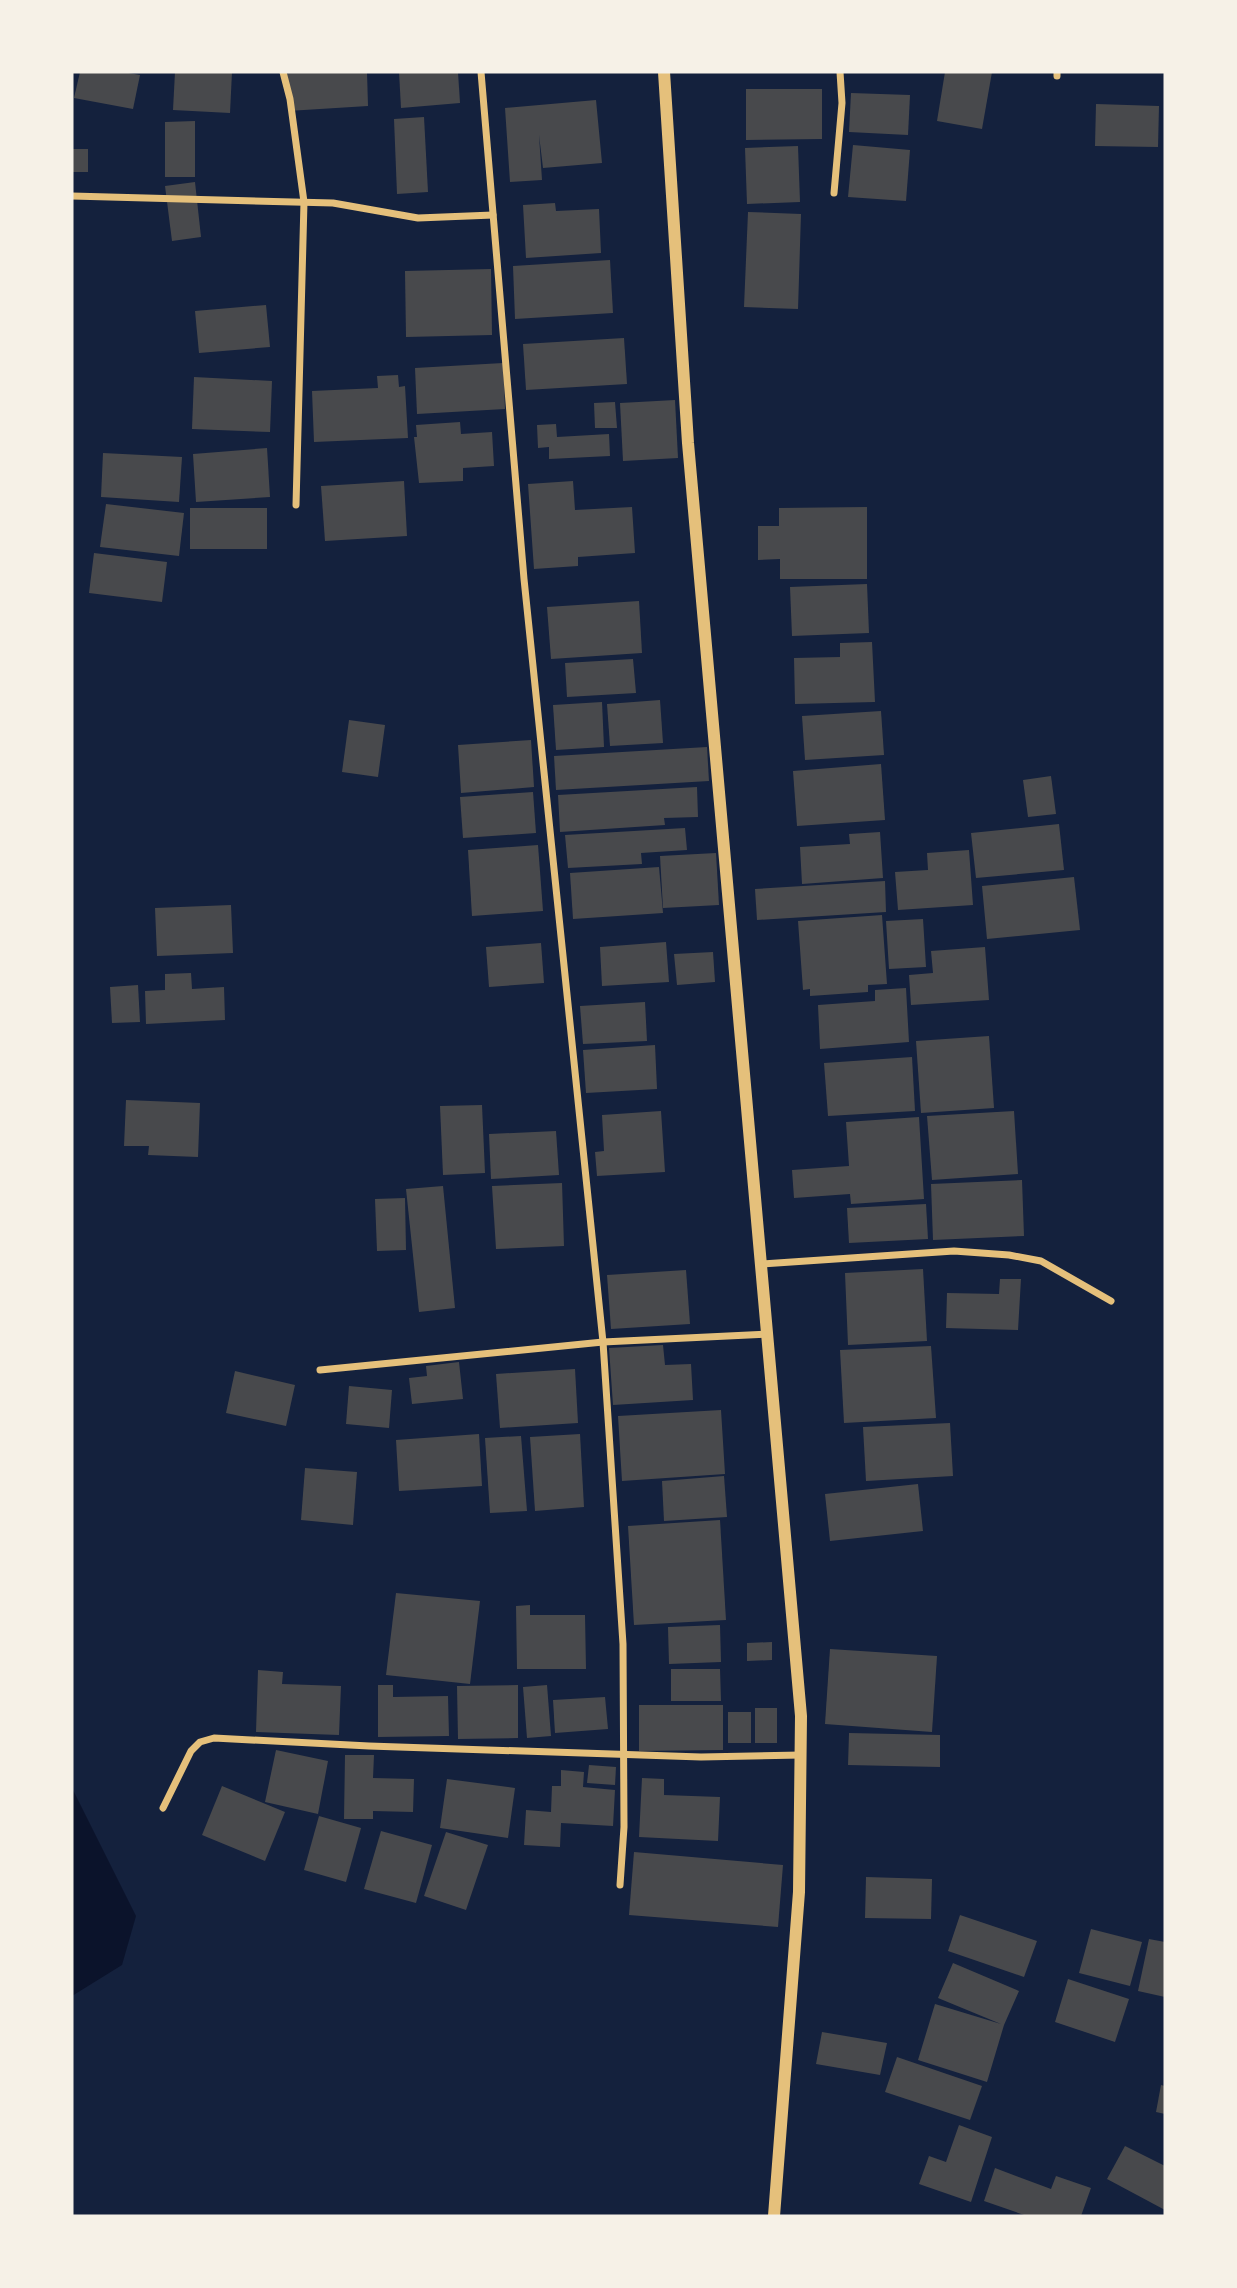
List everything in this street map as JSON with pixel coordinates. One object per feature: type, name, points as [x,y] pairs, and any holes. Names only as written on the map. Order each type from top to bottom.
[{"type":"street","points":[[283,72],[290,99],[304,202],[296,505]]},
{"type":"street","points":[[481,72],[524,579],[603,1342],[623,1644],[624,1827],[620,1885]]},
{"type":"street","points":[[664,72],[688,443],[801,1716],[799,1892],[775,2216]]},
{"type":"street","points":[[834,192],[842,103],[840,72]]},
{"type":"street","points":[[72,196],[304,202],[363,207],[418,218],[493,215]]},
{"type":"street","points":[[761,1264],[954,1251],[1009,1255],[1041,1261],[1111,1301]]},
{"type":"street","points":[[320,1370],[603,1342],[767,1334]]},
{"type":"street","points":[[163,1808],[191,1751],[200,1742],[214,1738],[701,1757],[800,1755]]},
{"type":"water","points":[[72,1788],[136,1916],[122,1965],[72,1996]]},
{"type":"building","points":[[80,72],[123,72],[140,75],[133,109],[74,98]]},
{"type":"building","points":[[175,72],[232,72],[230,113],[173,110]]},
{"type":"building","points":[[287,72],[367,72],[368,106],[288,111]]},
{"type":"building","points":[[399,72],[458,72],[460,103],[401,108]]},
{"type":"building","points":[[945,72],[992,72],[982,129],[937,121]]},
{"type":"building","points":[[746,89],[822,89],[822,139],[746,140]]},
{"type":"building","points":[[851,93],[910,95],[908,135],[849,132]]},
{"type":"building","points":[[596,100],[602,163],[543,168],[539,135],[542,180],[510,182],[505,108]]},
{"type":"building","points":[[1096,104],[1159,106],[1158,147],[1095,146]]},
{"type":"building","points":[[424,117],[428,192],[397,194],[394,119]]},
{"type":"building","points":[[195,121],[195,177],[165,177],[165,122]]},
{"type":"building","points":[[853,145],[910,150],[906,201],[848,197]]},
{"type":"building","points":[[798,146],[800,202],[747,204],[745,148]]},
{"type":"building","points":[[72,149],[88,149],[88,172],[72,172]]},
{"type":"building","points":[[195,182],[201,237],[172,241],[165,186]]},
{"type":"building","points":[[555,203],[556,211],[599,209],[601,253],[526,258],[523,205]]},
{"type":"building","points":[[748,212],[801,214],[798,309],[744,307]]},
{"type":"building","points":[[610,260],[613,313],[515,319],[513,266]]},
{"type":"building","points":[[491,269],[492,335],[406,337],[405,271]]},
{"type":"building","points":[[266,305],[270,347],[199,353],[195,311]]},
{"type":"building","points":[[624,338],[627,384],[526,390],[523,344]]},
{"type":"building","points":[[503,363],[505,409],[417,414],[415,368]]},
{"type":"building","points":[[398,375],[399,387],[405,386],[408,438],[314,442],[312,391],[378,388],[377,376]]},
{"type":"building","points":[[194,377],[272,381],[270,432],[192,429]]},
{"type":"building","points":[[675,400],[678,458],[623,461],[620,403]]},
{"type":"building","points":[[615,402],[617,428],[595,428],[594,403]]},
{"type":"building","points":[[460,422],[461,434],[492,432],[494,466],[463,468],[463,481],[419,483],[414,437],[417,437],[416,425]]},
{"type":"building","points":[[556,424],[557,437],[609,434],[610,456],[549,459],[549,447],[538,448],[537,425]]},
{"type":"building","points":[[267,448],[270,497],[196,502],[193,454]]},
{"type":"building","points":[[103,453],[182,457],[179,502],[101,497]]},
{"type":"building","points":[[404,481],[407,536],[325,541],[321,486]]},
{"type":"building","points":[[573,481],[575,510],[632,507],[635,553],[578,557],[578,566],[534,569],[528,484]]},
{"type":"building","points":[[106,504],[184,513],[179,556],[100,547]]},
{"type":"building","points":[[867,507],[867,579],[780,579],[780,559],[758,560],[758,526],[779,526],[779,508]]},
{"type":"building","points":[[190,508],[267,508],[267,549],[190,549]]},
{"type":"building","points":[[94,553],[167,562],[162,602],[89,593]]},
{"type":"building","points":[[867,584],[869,633],[792,636],[790,587]]},
{"type":"building","points":[[639,601],[642,653],[551,659],[547,607]]},
{"type":"building","points":[[872,642],[875,702],[795,704],[794,658],[840,657],[840,643]]},
{"type":"building","points":[[633,659],[636,693],[567,697],[565,663]]},
{"type":"building","points":[[660,700],[663,743],[610,746],[607,704]]},
{"type":"building","points":[[602,702],[604,747],[556,750],[553,705]]},
{"type":"building","points":[[881,711],[884,755],[805,760],[802,716]]},
{"type":"building","points":[[349,720],[385,725],[378,777],[342,772]]},
{"type":"building","points":[[531,740],[534,787],[461,793],[458,745]]},
{"type":"building","points":[[707,747],[709,781],[556,790],[554,756]]},
{"type":"building","points":[[881,764],[885,820],[797,826],[793,771]]},
{"type":"building","points":[[1051,776],[1056,814],[1028,817],[1023,780]]},
{"type":"building","points":[[697,787],[698,817],[664,818],[665,825],[560,832],[558,795]]},
{"type":"building","points":[[533,792],[536,833],[463,838],[460,797]]},
{"type":"building","points":[[1059,824],[1064,870],[976,878],[971,833]]},
{"type":"building","points":[[685,828],[687,850],[641,853],[642,864],[568,868],[565,835]]},
{"type":"building","points":[[880,832],[883,878],[802,884],[800,847],[850,844],[849,834]]},
{"type":"building","points":[[538,845],[543,911],[472,916],[468,850]]},
{"type":"building","points":[[969,850],[973,905],[898,910],[895,872],[928,870],[927,853]]},
{"type":"building","points":[[716,853],[719,905],[663,908],[660,856]]},
{"type":"building","points":[[659,867],[663,913],[573,919],[570,873]]},
{"type":"building","points":[[1074,877],[1080,930],[987,939],[982,886]]},
{"type":"building","points":[[885,881],[886,912],[757,920],[755,889]]},
{"type":"building","points":[[231,905],[233,953],[157,956],[155,908]]},
{"type":"building","points":[[882,915],[887,984],[868,985],[868,992],[810,996],[810,989],[803,990],[798,921]]},
{"type":"building","points":[[923,919],[926,967],[889,969],[886,921]]},
{"type":"building","points":[[666,942],[669,982],[602,986],[600,947]]},
{"type":"building","points":[[541,943],[544,983],[489,987],[486,947]]},
{"type":"building","points":[[985,947],[989,1000],[911,1005],[909,975],[933,973],[931,951]]},
{"type":"building","points":[[713,952],[715,982],[677,985],[674,954]]},
{"type":"building","points":[[191,973],[192,989],[224,987],[225,1020],[146,1024],[145,991],[165,990],[165,974]]},
{"type":"building","points":[[138,985],[140,1022],[112,1023],[110,987]]},
{"type":"building","points":[[906,988],[909,1042],[820,1049],[818,1005],[875,1001],[875,990]]},
{"type":"building","points":[[645,1002],[647,1041],[583,1044],[580,1006]]},
{"type":"building","points":[[989,1036],[994,1108],[921,1113],[916,1041]]},
{"type":"building","points":[[655,1045],[657,1089],[586,1093],[583,1050]]},
{"type":"building","points":[[912,1057],[915,1111],[828,1116],[824,1063]]},
{"type":"building","points":[[126,1100],[200,1103],[198,1157],[148,1155],[149,1146],[124,1146]]},
{"type":"building","points":[[482,1105],[485,1173],[443,1175],[440,1106]]},
{"type":"building","points":[[661,1111],[665,1172],[597,1176],[595,1152],[604,1151],[602,1115]]},
{"type":"building","points":[[1014,1111],[1018,1174],[932,1180],[927,1116]]},
{"type":"building","points":[[919,1117],[924,1199],[851,1204],[850,1194],[794,1198],[792,1170],[849,1166],[846,1122]]},
{"type":"building","points":[[556,1131],[559,1175],[491,1179],[489,1134]]},
{"type":"building","points":[[1022,1180],[1024,1236],[933,1240],[931,1184]]},
{"type":"building","points":[[562,1183],[564,1246],[496,1249],[492,1186]]},
{"type":"building","points":[[443,1186],[455,1308],[419,1312],[406,1189]]},
{"type":"building","points":[[405,1198],[406,1250],[377,1251],[375,1199]]},
{"type":"building","points":[[926,1204],[928,1239],[849,1243],[847,1208]]},
{"type":"building","points":[[923,1269],[927,1341],[848,1345],[845,1273]]},
{"type":"building","points":[[686,1270],[690,1324],[611,1329],[607,1275]]},
{"type":"building","points":[[1000,1279],[1021,1279],[1018,1330],[946,1328],[947,1293],[999,1294]]},
{"type":"building","points":[[663,1345],[665,1365],[691,1364],[693,1400],[613,1405],[609,1348]]},
{"type":"building","points":[[931,1346],[936,1418],[844,1423],[840,1350]]},
{"type":"building","points":[[459,1362],[463,1399],[412,1404],[409,1378],[427,1376],[426,1366]]},
{"type":"building","points":[[575,1369],[578,1423],[500,1428],[496,1374]]},
{"type":"building","points":[[235,1371],[295,1385],[286,1426],[226,1413]]},
{"type":"building","points":[[349,1386],[392,1390],[389,1428],[346,1424]]},
{"type":"building","points":[[721,1410],[725,1474],[622,1481],[618,1416]]},
{"type":"building","points":[[950,1423],[953,1476],[866,1481],[863,1427]]},
{"type":"building","points":[[479,1434],[482,1486],[399,1491],[396,1440]]},
{"type":"building","points":[[580,1434],[584,1507],[535,1511],[530,1437]]},
{"type":"building","points":[[521,1436],[527,1511],[490,1513],[485,1438]]},
{"type":"building","points":[[305,1468],[357,1472],[353,1525],[301,1520]]},
{"type":"building","points":[[724,1476],[727,1517],[664,1521],[662,1481]]},
{"type":"building","points":[[918,1484],[923,1531],[830,1541],[825,1494]]},
{"type":"building","points":[[720,1520],[726,1620],[634,1625],[628,1526]]},
{"type":"building","points":[[396,1593],[480,1601],[470,1684],[386,1675]]},
{"type":"building","points":[[530,1605],[530,1615],[585,1615],[586,1669],[517,1669],[516,1606]]},
{"type":"building","points":[[720,1625],[721,1662],[669,1664],[668,1627]]},
{"type":"building","points":[[772,1642],[772,1660],[747,1661],[747,1643]]},
{"type":"building","points":[[830,1649],[937,1656],[932,1732],[825,1724]]},
{"type":"building","points":[[671,1669],[720,1669],[721,1701],[671,1701]]},
{"type":"building","points":[[258,1670],[283,1672],[282,1684],[341,1686],[339,1735],[256,1732]]},
{"type":"building","points":[[378,1685],[393,1685],[393,1697],[448,1696],[449,1736],[378,1737]]},
{"type":"building","points":[[518,1685],[518,1738],[458,1739],[457,1686]]},
{"type":"building","points":[[547,1685],[551,1736],[527,1738],[523,1687]]},
{"type":"building","points":[[605,1697],[608,1729],[555,1733],[553,1700]]},
{"type":"building","points":[[639,1705],[723,1705],[723,1750],[639,1751]]},
{"type":"building","points":[[755,1708],[777,1708],[777,1743],[755,1743]]},
{"type":"building","points":[[728,1712],[751,1712],[751,1743],[728,1743]]},
{"type":"building","points":[[849,1733],[940,1735],[940,1767],[848,1765]]},
{"type":"building","points":[[276,1750],[328,1761],[318,1814],[265,1802]]},
{"type":"building","points":[[345,1755],[374,1755],[373,1778],[414,1779],[413,1812],[373,1811],[373,1819],[344,1819]]},
{"type":"building","points":[[589,1765],[616,1767],[615,1785],[587,1783]]},
{"type":"building","points":[[561,1770],[584,1772],[583,1787],[615,1790],[613,1826],[561,1823],[560,1847],[524,1845],[526,1810],[551,1812],[552,1786],[561,1786]]},
{"type":"building","points":[[642,1778],[664,1779],[664,1795],[720,1797],[718,1841],[639,1837]]},
{"type":"building","points":[[447,1779],[515,1788],[508,1838],[440,1828]]},
{"type":"building","points":[[222,1786],[285,1812],[265,1861],[202,1835]]},
{"type":"building","points":[[319,1816],[361,1828],[346,1882],[304,1870]]},
{"type":"building","points":[[381,1831],[432,1845],[416,1903],[364,1889]]},
{"type":"building","points":[[446,1832],[488,1845],[466,1910],[424,1896]]},
{"type":"building","points":[[634,1852],[783,1865],[778,1927],[629,1915]]},
{"type":"building","points":[[866,1877],[932,1879],[931,1919],[865,1918]]},
{"type":"building","points":[[960,1915],[1037,1941],[1024,1977],[948,1951]]},
{"type":"building","points":[[1091,1929],[1142,1942],[1130,1986],[1079,1973]]},
{"type":"building","points":[[1149,1939],[1165,1942],[1165,1997],[1138,1991]]},
{"type":"building","points":[[953,1963],[1019,1991],[1004,2025],[987,2082],[918,2060],[935,2004],[1001,2024],[938,1998]]},
{"type":"building","points":[[1068,1979],[1129,1999],[1115,2042],[1055,2022]]},
{"type":"building","points":[[822,2032],[887,2043],[880,2075],[816,2064]]},
{"type":"building","points":[[897,2057],[982,2086],[970,2120],[885,2092]]},
{"type":"building","points":[[1161,2085],[1165,2086],[1165,2114],[1156,2112]]},
{"type":"building","points":[[959,2125],[992,2137],[971,2202],[919,2184],[929,2156],[946,2162]]},
{"type":"building","points":[[1125,2146],[1165,2166],[1165,2210],[1107,2179]]},
{"type":"building","points":[[995,2168],[1051,2189],[1056,2176],[1091,2188],[1081,2216],[1027,2216],[984,2201]]}]
